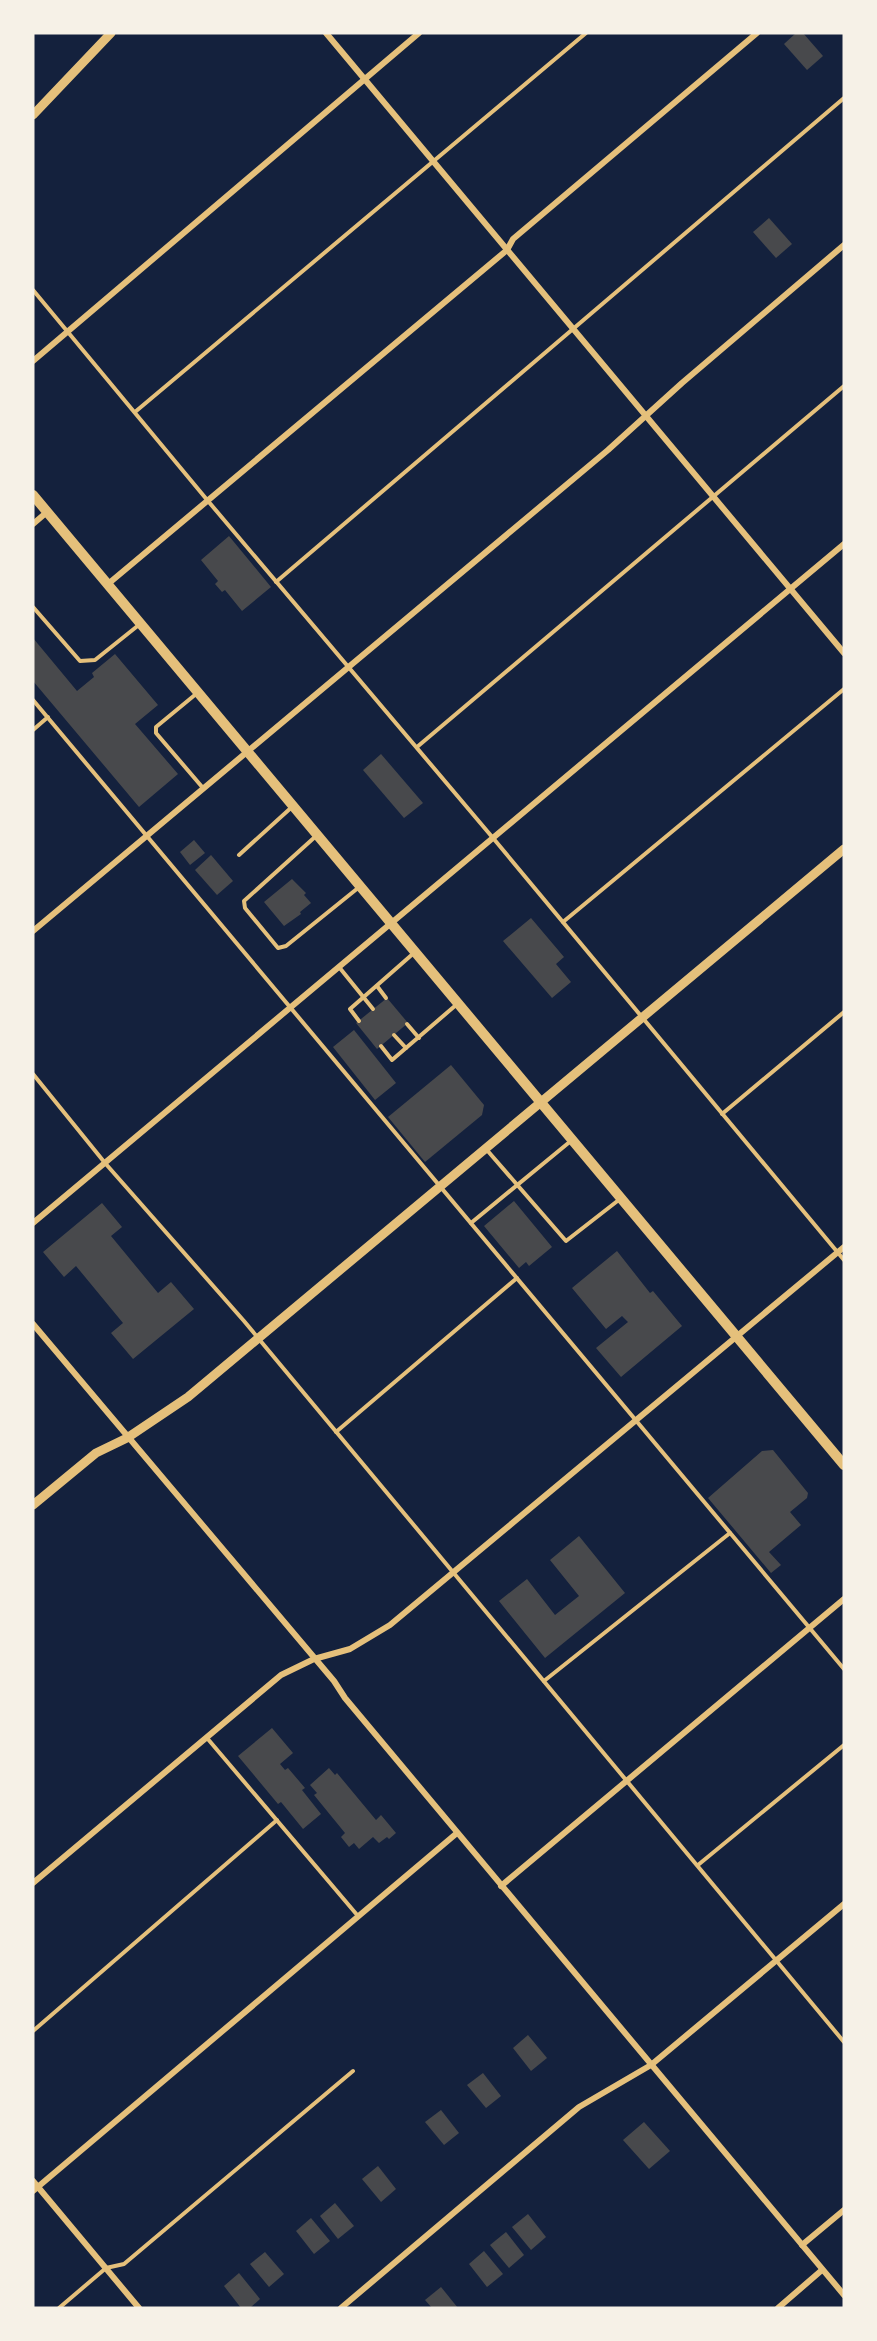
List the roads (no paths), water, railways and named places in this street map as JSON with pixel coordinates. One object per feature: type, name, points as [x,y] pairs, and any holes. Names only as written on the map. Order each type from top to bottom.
[{"type":"main road","points":[[33,495],[844,1464]]},
{"type":"street","points":[[33,115],[111,33]]},
{"type":"street","points":[[326,33],[844,652]]},
{"type":"street","points":[[33,361],[419,33]]},
{"type":"street","points":[[108,585],[507,250],[513,239],[757,33]]},
{"type":"street","points":[[33,931],[600,457],[844,244]]},
{"type":"street","points":[[33,524],[47,512]]},
{"type":"street","points":[[33,1223],[844,544]]},
{"type":"street","points":[[33,1505],[96,1453],[127,1438],[188,1397],[844,849]]},
{"type":"street","points":[[33,1883],[281,1675],[314,1659],[350,1649],[390,1625],[844,1247]]},
{"type":"street","points":[[33,1324],[844,2295]]},
{"type":"street","points":[[501,1886],[844,1599]]},
{"type":"street","points":[[36,2189],[457,1833]]},
{"type":"street","points":[[341,2308],[579,2107],[651,2065],[844,1904]]},
{"type":"street","points":[[33,2181],[36,2189],[139,2308]]},
{"type":"street","points":[[802,2245],[844,2210]]},
{"type":"street","points":[[778,2308],[822,2270]]},
{"type":"lane","points":[[135,412],[586,33]]},
{"type":"lane","points":[[276,582],[844,98]]},
{"type":"lane","points":[[33,290],[844,1260]]},
{"type":"lane","points":[[417,747],[844,386]]},
{"type":"lane","points":[[33,607],[80,661],[95,660],[141,623]]},
{"type":"lane","points":[[563,922],[844,689]]},
{"type":"lane","points":[[199,692],[156,727],[156,733],[203,789]]},
{"type":"lane","points":[[33,700],[844,1670]]},
{"type":"lane","points":[[33,730],[48,717]]},
{"type":"lane","points":[[239,855],[294,806]]},
{"type":"lane","points":[[318,834],[244,901],[245,908],[278,948],[286,946],[361,885]]},
{"type":"lane","points":[[359,1021],[350,1009],[416,952]]},
{"type":"lane","points":[[339,967],[373,1009]]},
{"type":"lane","points":[[376,986],[386,998]]},
{"type":"lane","points":[[381,1046],[392,1060],[459,1003]]},
{"type":"lane","points":[[722,1114],[844,1012]]},
{"type":"lane","points":[[408,1024],[419,1038]]},
{"type":"lane","points":[[394,1035],[406,1048]]},
{"type":"lane","points":[[33,1074],[105,1163],[259,1338],[844,2042]]},
{"type":"lane","points":[[471,1223],[572,1139]]},
{"type":"lane","points":[[485,1148],[566,1241],[621,1198]]},
{"type":"lane","points":[[336,1432],[517,1278]]},
{"type":"lane","points":[[544,1681],[730,1533]]},
{"type":"lane","points":[[207,1738],[359,1917]]},
{"type":"lane","points":[[698,1865],[844,1745]]},
{"type":"lane","points":[[33,2031],[277,1821]]},
{"type":"lane","points":[[59,2308],[106,2268],[124,2264],[353,2072]]}]
